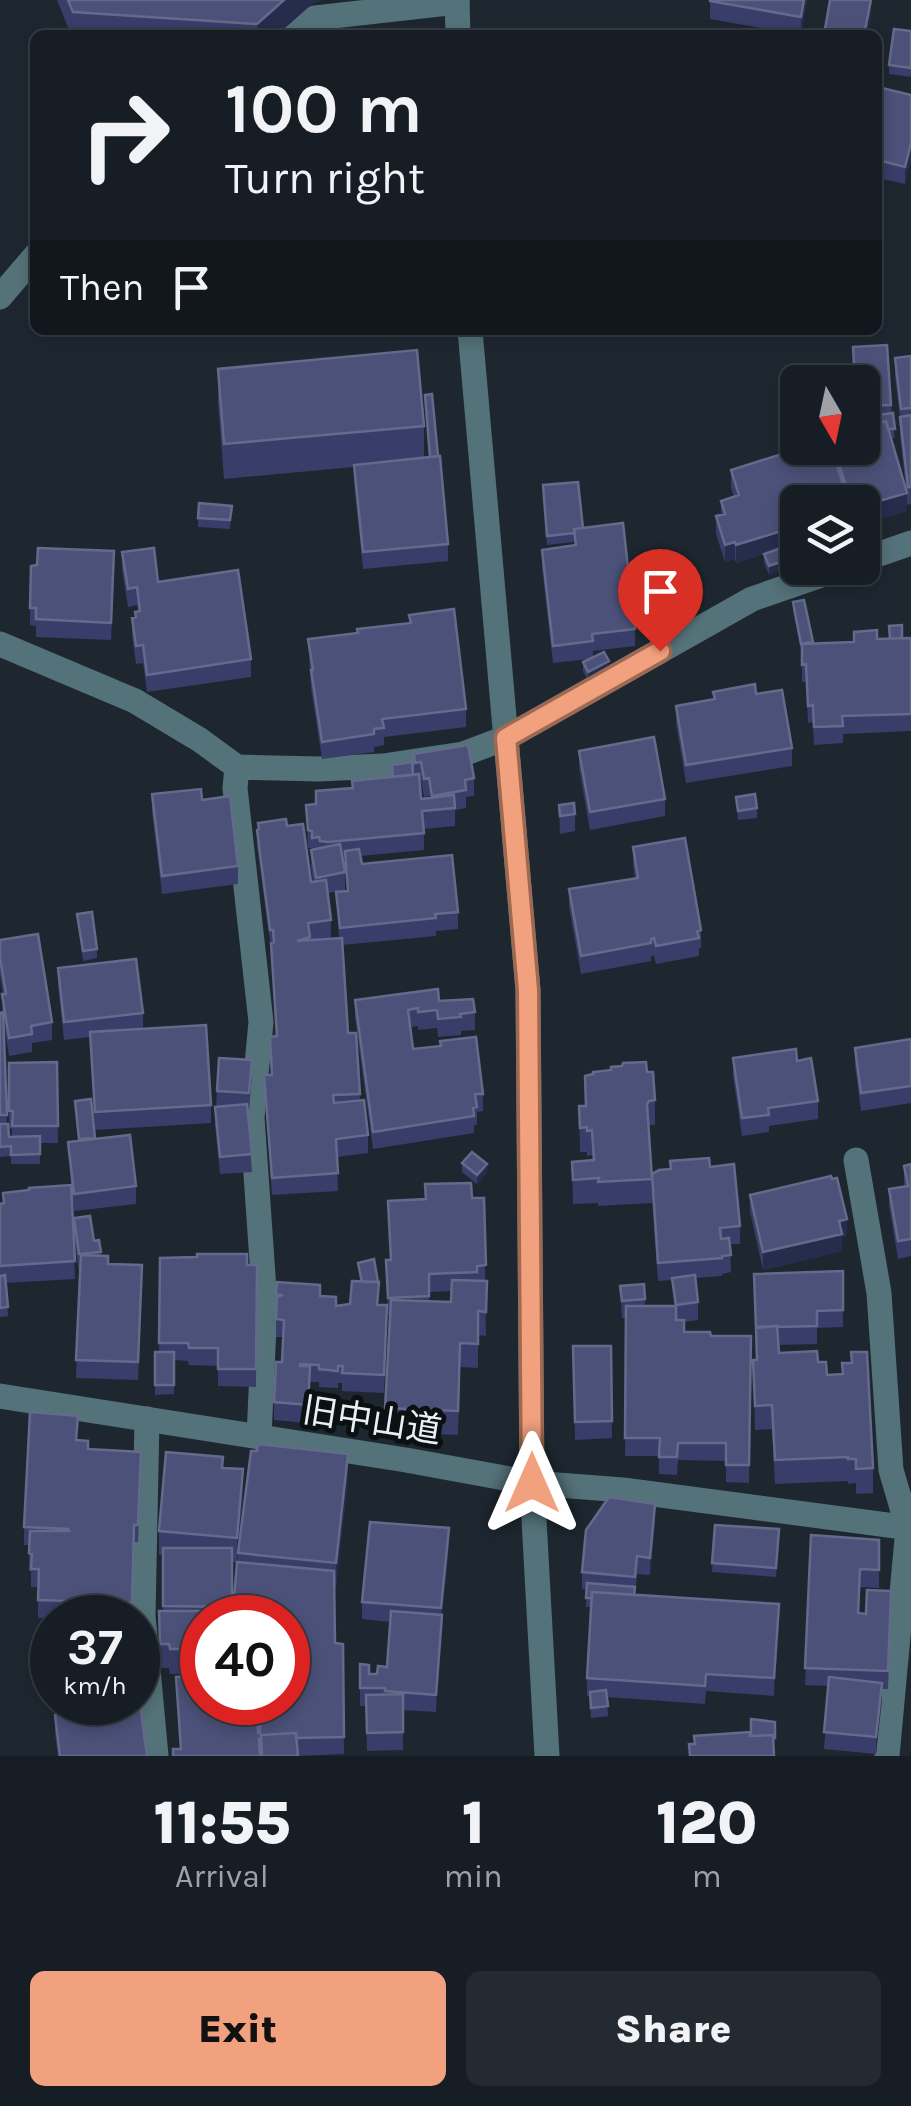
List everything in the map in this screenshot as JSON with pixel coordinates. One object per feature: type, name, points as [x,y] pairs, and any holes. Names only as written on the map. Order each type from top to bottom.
[{"type":"street","points":[[299,30],[315,18],[456,1],[458,30]]},
{"type":"street","points":[[0,298],[30,262]]},
{"type":"street","points":[[470,335],[528,990],[532,1483],[547,1756]]},
{"type":"street","points":[[880,554],[911,543]]},
{"type":"street","points":[[0,644],[136,702],[237,767],[383,766],[463,754],[506,738],[752,599],[793,585]]},
{"type":"street","points":[[237,767],[235,788],[261,1022],[252,1117],[266,1304],[259,1437]]},
{"type":"street","points":[[856,1160],[879,1293],[891,1470],[910,1528],[888,1756]]},
{"type":"street","name":"旧中山道","points":[[0,1396],[532,1483],[623,1490],[910,1528]]},
{"type":"street","points":[[147,1419],[143,1616],[156,1756]]},
{"type":"building","points":[[68,0],[284,0],[257,24],[73,12]]},
{"type":"building","points":[[710,0],[804,0],[801,17]]},
{"type":"building","points":[[830,0],[871,0],[865,30],[825,30]]},
{"type":"building","points":[[894,29],[911,31],[911,68],[889,65]]},
{"type":"building","points":[[882,88],[911,95],[911,143],[905,167],[882,161]]},
{"type":"building","points":[[887,345],[891,405],[880,405],[880,365],[854,365],[853,347]]},
{"type":"building","points":[[417,350],[424,426],[224,444],[218,369]]},
{"type":"building","points":[[911,356],[911,408],[901,409],[895,358]]},
{"type":"building","points":[[432,394],[438,456],[430,457],[425,395]]},
{"type":"building","points":[[893,413],[895,429],[888,429],[886,421],[880,423],[880,415]]},
{"type":"building","points":[[911,415],[911,487],[908,487],[900,417]]},
{"type":"building","points":[[886,421],[907,493],[880,501],[880,485],[846,485],[839,465],[880,465],[880,423]]},
{"type":"building","points":[[780,455],[780,465],[837,465],[843,485],[780,485],[780,532],[725,545],[716,516],[725,514],[721,501],[739,495],[731,470]]},
{"type":"building","points":[[440,456],[448,544],[363,552],[354,465]]},
{"type":"building","points":[[578,482],[583,528],[574,529],[575,533],[547,536],[543,485]]},
{"type":"building","points":[[199,503],[232,506],[230,520],[198,518]]},
{"type":"building","points":[[623,523],[635,629],[592,634],[593,641],[553,646],[542,550],[576,545],[574,529]]},
{"type":"building","points":[[38,548],[114,551],[111,623],[36,619],[36,608],[30,608],[31,566],[37,565]]},
{"type":"building","points":[[154,548],[158,582],[238,570],[251,659],[147,675],[143,645],[136,646],[132,618],[140,611],[137,587],[128,589],[122,552]]},
{"type":"building","points":[[780,548],[780,562],[769,566],[764,554]]},
{"type":"building","points":[[804,600],[813,642],[801,644],[793,602]]},
{"type":"building","points":[[454,609],[466,709],[382,719],[384,728],[374,729],[374,734],[322,742],[308,639],[411,623],[409,615]]},
{"type":"building","points":[[902,625],[902,638],[890,639],[889,626]]},
{"type":"building","points":[[877,630],[877,639],[911,638],[911,714],[842,716],[843,726],[814,727],[813,705],[808,706],[806,664],[802,665],[802,644],[854,642],[854,632]]},
{"type":"building","points":[[604,652],[609,661],[588,672],[583,662]]},
{"type":"building","points":[[755,684],[756,694],[782,690],[792,748],[686,765],[676,706],[715,699],[713,692]]},
{"type":"building","points":[[654,737],[665,799],[590,812],[579,751]]},
{"type":"building","points":[[468,745],[474,778],[465,780],[466,790],[432,796],[429,778],[424,779],[421,762],[415,763],[414,754]]},
{"type":"building","points":[[412,762],[413,775],[393,777],[392,765]]},
{"type":"building","points":[[419,774],[421,799],[454,795],[455,808],[422,811],[424,833],[328,842],[312,838],[306,805],[316,804],[316,791],[353,788],[352,781]]},
{"type":"building","points":[[201,789],[202,800],[230,796],[238,866],[162,876],[152,794]]},
{"type":"building","points":[[755,794],[757,808],[738,811],[736,797]]},
{"type":"building","points":[[574,803],[575,814],[560,816],[559,805]]},
{"type":"building","points":[[286,819],[287,826],[303,824],[311,882],[326,880],[331,920],[308,923],[310,937],[297,941],[342,938],[348,1033],[356,1033],[360,1094],[333,1095],[334,1103],[364,1100],[368,1135],[336,1139],[338,1173],[272,1178],[264,1075],[272,1075],[270,1037],[277,1036],[271,943],[274,942],[257,830],[258,823]]},
{"type":"building","points":[[685,838],[701,930],[697,931],[699,938],[656,946],[654,938],[651,943],[581,956],[569,889],[638,878],[633,847]]},
{"type":"building","points":[[340,844],[345,872],[316,878],[311,850]]},
{"type":"building","points":[[359,849],[362,864],[452,855],[458,912],[340,928],[336,892],[348,891],[345,851]]},
{"type":"building","points":[[92,912],[97,949],[83,951],[77,914]]},
{"type":"building","points":[[38,934],[52,1022],[31,1026],[32,1034],[9,1038],[0,940]]},
{"type":"building","points":[[136,959],[143,1013],[64,1022],[58,968]]},
{"type":"building","points":[[438,989],[439,1001],[473,999],[475,1012],[438,1019],[437,1010],[408,1010],[413,1049],[476,1037],[483,1094],[475,1094],[474,1116],[373,1132],[355,1000]]},
{"type":"building","points":[[3,1012],[7,1115],[0,1115]]},
{"type":"building","points":[[206,1025],[211,1105],[95,1112],[90,1032]]},
{"type":"building","points":[[911,1039],[911,1086],[861,1093],[855,1048]]},
{"type":"building","points":[[796,1049],[797,1061],[811,1058],[818,1101],[768,1108],[769,1115],[742,1118],[733,1058]]},
{"type":"building","points":[[219,1058],[252,1060],[249,1093],[217,1091]]},
{"type":"building","points":[[57,1062],[58,1126],[12,1126],[9,1063]]},
{"type":"building","points":[[646,1062],[647,1072],[653,1072],[655,1100],[647,1104],[652,1179],[573,1180],[572,1162],[594,1160],[592,1130],[580,1128],[579,1106],[586,1106],[585,1076],[623,1063]]},
{"type":"building","points":[[91,1099],[95,1138],[79,1139],[75,1101]]},
{"type":"building","points":[[247,1104],[252,1154],[220,1157],[215,1107]]},
{"type":"building","points":[[0,1124],[8,1124],[9,1137],[40,1136],[40,1154],[11,1155],[11,1146],[0,1147]]},
{"type":"building","points":[[130,1135],[136,1186],[74,1194],[68,1142]]},
{"type":"building","points":[[472,1152],[487,1164],[477,1175],[462,1163]]},
{"type":"building","points":[[709,1158],[710,1167],[734,1164],[740,1226],[720,1228],[721,1239],[729,1238],[731,1255],[658,1263],[652,1174],[671,1169],[670,1161]]},
{"type":"building","points":[[911,1164],[911,1239],[898,1241],[889,1189],[908,1186],[904,1166]]},
{"type":"building","points":[[831,1176],[837,1178],[847,1219],[839,1221],[842,1234],[763,1252],[750,1195]]},
{"type":"building","points":[[471,1183],[472,1198],[484,1198],[486,1265],[477,1266],[477,1272],[429,1274],[429,1296],[388,1298],[388,1201],[426,1199],[425,1184]]},
{"type":"building","points":[[71,1185],[75,1261],[0,1266],[3,1193]]},
{"type":"building","points":[[90,1216],[94,1241],[99,1240],[101,1252],[79,1254],[74,1218]]},
{"type":"building","points":[[247,1254],[247,1265],[257,1265],[256,1369],[218,1369],[218,1348],[159,1343],[160,1258]]},
{"type":"building","points":[[81,1255],[108,1256],[108,1264],[142,1265],[138,1362],[76,1360]]},
{"type":"building","points":[[374,1259],[378,1282],[362,1282],[358,1263]]},
{"type":"building","points":[[843,1271],[843,1310],[817,1311],[817,1326],[756,1328],[754,1274]]},
{"type":"building","points":[[5,1275],[8,1307],[0,1308],[0,1276]]},
{"type":"building","points":[[695,1275],[698,1302],[676,1305],[672,1278]]},
{"type":"building","points":[[452,1280],[487,1281],[486,1312],[478,1311],[478,1344],[460,1343],[458,1411],[385,1408],[391,1300],[451,1302]]},
{"type":"building","points":[[352,1281],[379,1282],[377,1305],[387,1305],[384,1375],[342,1373],[343,1366],[338,1366],[338,1371],[300,1364],[310,1366],[308,1405],[274,1402],[276,1362],[282,1362],[284,1320],[276,1319],[277,1297],[283,1295],[276,1295],[277,1282],[320,1285],[320,1296],[336,1297],[336,1306],[350,1304]]},
{"type":"building","points":[[644,1284],[645,1299],[622,1301],[620,1286]]},
{"type":"building","points":[[626,1306],[676,1306],[676,1320],[684,1320],[684,1332],[751,1336],[749,1465],[726,1465],[726,1443],[678,1443],[677,1457],[659,1457],[660,1438],[625,1438]]},
{"type":"building","points":[[777,1326],[779,1353],[817,1351],[818,1362],[826,1362],[827,1375],[843,1374],[842,1363],[852,1363],[851,1352],[867,1352],[873,1468],[856,1469],[856,1459],[848,1457],[775,1460],[772,1405],[755,1406],[753,1360],[757,1360],[756,1327]]},
{"type":"building","points":[[573,1346],[611,1346],[612,1421],[575,1422]]},
{"type":"building","points":[[155,1352],[174,1352],[174,1385],[155,1385]]},
{"type":"building","points":[[30,1412],[78,1416],[76,1440],[88,1441],[88,1449],[141,1452],[132,1595],[38,1595],[39,1569],[31,1569],[30,1531],[69,1531],[24,1527]]},
{"type":"building","points":[[258,1444],[348,1454],[336,1563],[238,1553],[251,1451],[257,1451]]},
{"type":"building","points":[[166,1452],[223,1457],[222,1468],[243,1469],[237,1538],[159,1531]]},
{"type":"building","points":[[609,1497],[655,1504],[650,1558],[637,1556],[635,1577],[582,1572],[586,1530]]},
{"type":"building","points":[[370,1522],[449,1528],[441,1608],[362,1602]]},
{"type":"building","points":[[715,1525],[779,1529],[776,1568],[712,1563]]},
{"type":"building","points":[[811,1535],[879,1540],[879,1570],[860,1569],[858,1613],[866,1614],[867,1590],[891,1591],[888,1671],[805,1668]]},
{"type":"building","points":[[163,1548],[232,1548],[232,1595],[180,1595],[180,1606],[163,1606]]},
{"type":"building","points":[[237,1562],[334,1571],[335,1643],[343,1644],[344,1737],[261,1735],[260,1756],[173,1756],[173,1749],[181,1749],[176,1677],[180,1677],[180,1725],[258,1725],[260,1733],[260,1725],[310,1725],[310,1595],[234,1595]]},
{"type":"building","points":[[587,1583],[635,1587],[634,1595],[592,1592],[592,1598],[586,1598]]},
{"type":"building","points":[[592,1592],[779,1604],[774,1678],[706,1674],[705,1686],[587,1678]]},
{"type":"building","points":[[160,1611],[180,1611],[180,1649],[170,1649],[169,1644],[160,1644]]},
{"type":"building","points":[[391,1611],[442,1615],[436,1695],[360,1688],[360,1664],[369,1665],[369,1674],[377,1674],[378,1666],[387,1667]]},
{"type":"building","points":[[829,1677],[882,1683],[876,1737],[824,1732]]},
{"type":"building","points":[[606,1690],[608,1706],[591,1708],[590,1692]]},
{"type":"building","points":[[403,1694],[403,1732],[367,1733],[366,1695]]},
{"type":"building","points":[[751,1719],[775,1722],[775,1738],[751,1736]]},
{"type":"building","points":[[56,1725],[143,1725],[147,1756],[60,1756]]},
{"type":"building","points":[[750,1732],[750,1736],[773,1735],[774,1756],[690,1756],[689,1744],[695,1744],[694,1736]]},
{"type":"building","points":[[296,1733],[298,1756],[262,1756],[261,1735]]},
{"type":"route","points":[[532,1483],[528,990],[506,738],[660,651]]}]
